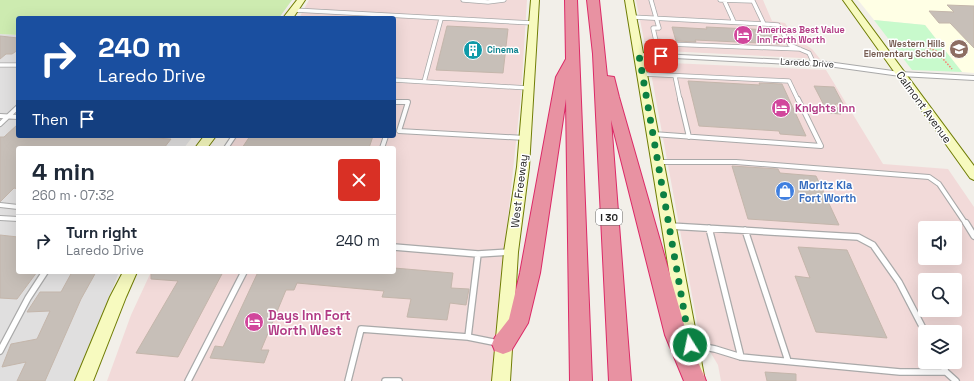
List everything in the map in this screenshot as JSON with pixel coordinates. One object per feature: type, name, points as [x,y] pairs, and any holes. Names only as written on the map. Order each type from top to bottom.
[{"type":"highway","points":[[571,0],[581,381]]},
{"type":"highway","name":"I 30","points":[[593,0],[599,54],[620,381]]},
{"type":"highway","points":[[503,344],[518,323],[530,273],[563,77],[573,54]]},
{"type":"highway","points":[[599,54],[608,73],[612,97],[676,334],[696,381]]},
{"type":"main road","points":[[290,16],[301,0]]},
{"type":"main road","name":"West Freeway","points":[[501,381],[511,252],[525,138],[535,0]]},
{"type":"main road","points":[[629,0],[696,381]]},
{"type":"main road","name":"Calmont Avenue","points":[[847,0],[974,175]]},
{"type":"main road","points":[[84,381],[118,297],[129,274]]},
{"type":"street","name":"Laredo Drive","points":[[639,55],[847,66],[900,74],[974,78]]},
{"type":"lane","points":[[463,0],[488,2],[504,0]]},
{"type":"lane","points":[[651,0],[659,28],[653,28],[656,41],[668,42],[668,44],[800,50]]},
{"type":"lane","points":[[720,0],[753,1],[764,24]]},
{"type":"lane","points":[[724,0],[734,22]]},
{"type":"lane","points":[[294,10],[391,16]]},
{"type":"lane","points":[[321,16],[324,12]]},
{"type":"lane","points":[[396,16],[533,23]]},
{"type":"lane","points":[[632,17],[778,25],[790,45],[808,53],[814,64]]},
{"type":"lane","points":[[424,82],[441,19]]},
{"type":"lane","points":[[668,44],[672,57]]},
{"type":"lane","points":[[0,65],[16,65]]},
{"type":"lane","points":[[642,74],[789,81],[821,146],[653,134]]},
{"type":"lane","points":[[675,76],[689,137]]},
{"type":"lane","points":[[396,80],[528,88]]},
{"type":"lane","points":[[396,102],[408,102],[399,131]]},
{"type":"lane","points":[[0,124],[16,109]]},
{"type":"lane","points":[[0,116],[16,117]]},
{"type":"lane","points":[[396,132],[399,131],[525,138]]},
{"type":"lane","points":[[658,162],[736,162],[930,177],[939,184],[974,236]]},
{"type":"lane","points":[[0,205],[16,207]]},
{"type":"lane","points":[[0,218],[16,219]]},
{"type":"lane","points":[[669,226],[858,237],[873,245],[899,282],[921,325]]},
{"type":"lane","points":[[709,228],[741,357]]},
{"type":"lane","points":[[745,230],[788,361]]},
{"type":"lane","points":[[396,247],[478,254],[511,252]]},
{"type":"lane","points":[[468,337],[478,254]]},
{"type":"lane","points":[[0,351],[28,298],[44,274]]},
{"type":"lane","points":[[188,381],[243,274]]},
{"type":"lane","points":[[348,381],[362,330],[468,337],[503,344]]},
{"type":"lane","points":[[690,345],[715,349],[741,357],[900,372],[946,372]]},
{"type":"lane","points":[[944,369],[956,381]]},
{"type":"lane","points":[[385,381],[400,381]]},
{"type":"path","points":[[924,51],[930,47],[936,51],[959,77]]},
{"type":"shaded area","points":[[309,0],[527,0],[521,94],[503,265],[493,381],[107,381],[131,315],[150,274],[396,274],[396,146],[225,146],[230,138],[396,138],[396,16],[300,16]]},
{"type":"shaded area","points":[[636,0],[763,0],[772,21],[785,23],[795,38],[812,49],[820,59],[646,50]]},
{"type":"shaded area","name":"Western Hills Elementary School","points":[[858,0],[974,0],[974,73],[962,72],[925,25],[874,20]]},
{"type":"shaded area","points":[[0,34],[16,35],[16,138],[192,138],[186,146],[16,146],[16,274],[118,274],[76,381],[0,381]]},
{"type":"shaded area","points":[[649,62],[826,70],[883,164],[948,169],[974,207],[974,381],[721,381],[718,365],[699,333]]},
{"type":"green space","points":[[0,0],[292,0],[280,16],[16,16],[16,35],[0,34]]},
{"type":"green space","points":[[874,20],[925,25],[962,72],[912,70]]},
{"type":"building","points":[[947,5],[974,6],[974,48],[950,23],[939,23],[929,11],[954,12]]},
{"type":"building","name":"Cinema","points":[[447,26],[508,29],[503,73],[436,70]]},
{"type":"building","name":"Americas Best Value Inn Forth Worth","points":[[672,27],[773,30],[780,44],[695,40],[696,42],[676,41]]},
{"type":"building","points":[[0,36],[16,38],[16,51],[12,54],[6,54],[0,59]]},
{"type":"building","name":"Knights Inn","points":[[688,81],[760,85],[759,83],[782,84],[806,136],[780,134],[779,131],[699,126]]},
{"type":"building","points":[[814,86],[834,87],[843,104],[835,104],[841,114],[828,113]]},
{"type":"building","points":[[16,126],[16,138],[171,139],[166,146],[16,146],[16,188],[14,188],[0,202],[0,137],[4,137]]},
{"type":"building","points":[[249,138],[372,138],[370,146],[243,146]]},
{"type":"building","name":"Moritz Kia Fort Worth","points":[[732,166],[778,169],[780,173],[816,176],[839,225],[748,219]]},
{"type":"building","points":[[0,235],[16,237],[16,274],[36,274],[17,299],[0,298]]},
{"type":"building","points":[[798,247],[847,250],[887,338],[816,332],[795,276],[810,278]]},
{"type":"building","name":"Days Inn Fort Worth West","points":[[396,268],[453,273],[451,288],[469,289],[466,305],[450,303],[447,320],[407,317],[411,299],[382,297],[384,291],[297,283],[294,290],[286,290],[261,350],[269,350],[264,363],[210,358],[215,346],[223,347],[257,274],[396,274]]},
{"type":"building","points":[[71,274],[95,274],[81,299],[45,381],[17,381],[26,362],[2,367],[11,344],[37,339],[50,311],[27,312],[40,292],[61,292]]},
{"type":"building","points":[[151,274],[222,274],[178,357],[136,353],[178,281],[151,279]]},
{"type":"building","points":[[765,372],[796,374],[796,381],[767,381]]},
{"type":"place","name":"Americas Best Value Inn Forth Worth","points":[[743,35]]},
{"type":"place","name":"Western Hills Elementary School","points":[[959,49]]},
{"type":"place","name":"Cinema","points":[[473,50]]},
{"type":"place","name":"Knights Inn","points":[[781,108]]},
{"type":"place","name":"Moritz Kia Fort Worth","points":[[785,191]]},
{"type":"place","name":"Days Inn Fort Worth West","points":[[254,322]]},
{"type":"route","points":[[661,56],[639,55],[690,345]]}]
